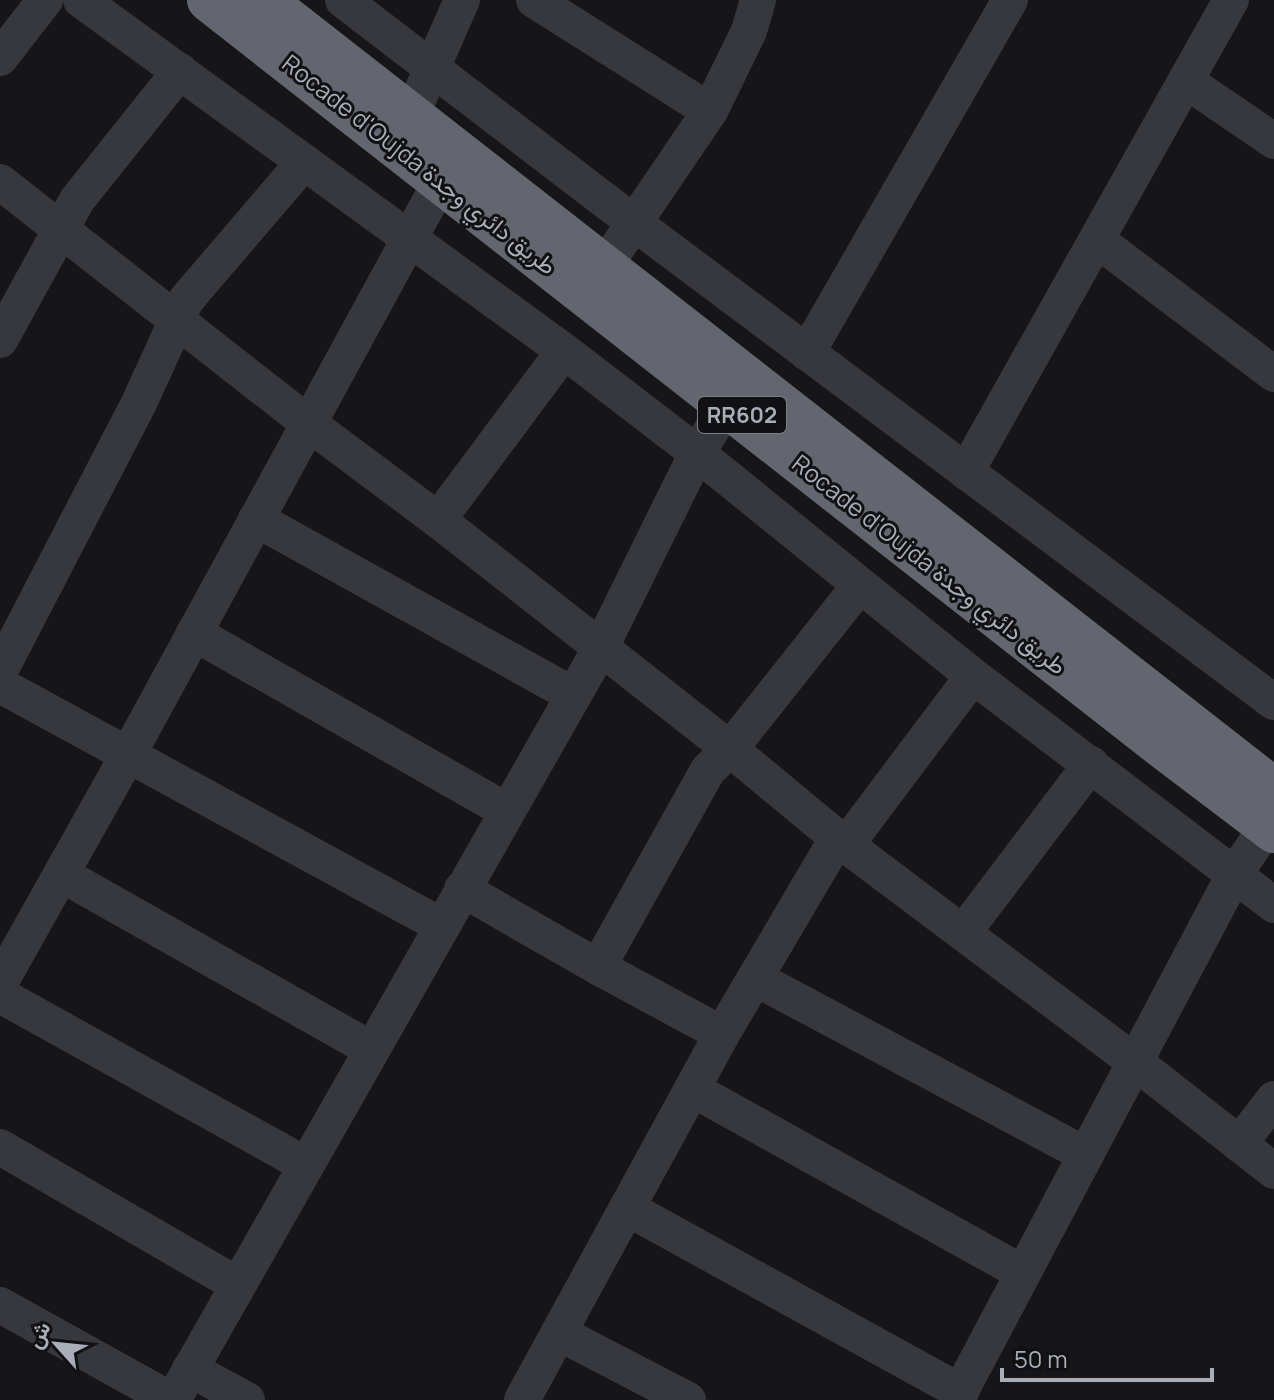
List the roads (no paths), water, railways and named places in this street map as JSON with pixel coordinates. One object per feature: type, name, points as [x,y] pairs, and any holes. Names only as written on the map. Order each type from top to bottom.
[{"type":"highway","name":"Rocade d'Oujda طريق دائري وجدة","points":[[209,0],[403,130],[1272,816]]},
{"type":"highway","name":"Rocade d'Oujda طريق دائري وجدة","points":[[263,0],[403,130]]},
{"type":"highway","name":"Rocade d'Oujda طريق دائري وجدة","points":[[595,280],[728,404],[775,421]]},
{"type":"street","points":[[0,58],[45,0]]},
{"type":"street","points":[[81,0],[564,351],[697,453],[973,676],[1274,905]]},
{"type":"street","points":[[343,0],[633,222],[1274,702]]},
{"type":"street","points":[[403,130],[462,0]]},
{"type":"street","points":[[534,0],[710,111]]},
{"type":"street","points":[[595,280],[710,111],[749,31],[758,0]]},
{"type":"street","points":[[807,353],[1010,0]]},
{"type":"street","points":[[966,472],[1231,0]]},
{"type":"street","points":[[0,340],[77,200],[180,71]]},
{"type":"street","points":[[1186,81],[1274,141]]},
{"type":"street","points":[[0,671],[139,403],[176,319],[196,287],[304,162]]},
{"type":"street","points":[[0,983],[449,166]]},
{"type":"street","points":[[0,182],[308,423],[438,520],[842,841],[1274,1171]]},
{"type":"street","points":[[1097,240],[1274,374]]},
{"type":"street","points":[[438,520],[564,351]]},
{"type":"street","points":[[178,1390],[600,649],[697,453],[728,404]]},
{"type":"street","points":[[256,519],[573,695]]},
{"type":"street","points":[[598,967],[708,770],[730,749],[860,585]]},
{"type":"street","points":[[194,633],[507,811]]},
{"type":"street","points":[[522,1400],[755,978],[842,841],[973,676]]},
{"type":"street","points":[[0,685],[442,926]]},
{"type":"street","points":[[963,933],[1091,764]]},
{"type":"street","points":[[627,1208],[959,1396],[1234,875],[1272,816]]},
{"type":"street","points":[[61,874],[371,1049]]},
{"type":"street","points":[[462,889],[722,1034]]},
{"type":"street","points":[[755,978],[1086,1155]]},
{"type":"street","points":[[0,995],[306,1165]]},
{"type":"street","points":[[692,1089],[1023,1273]]},
{"type":"street","points":[[1239,1144],[1274,1099]]},
{"type":"street","points":[[0,1147],[238,1285]]},
{"type":"street","points":[[0,1305],[178,1390],[247,1400]]},
{"type":"street","points":[[559,1333],[688,1400]]}]
